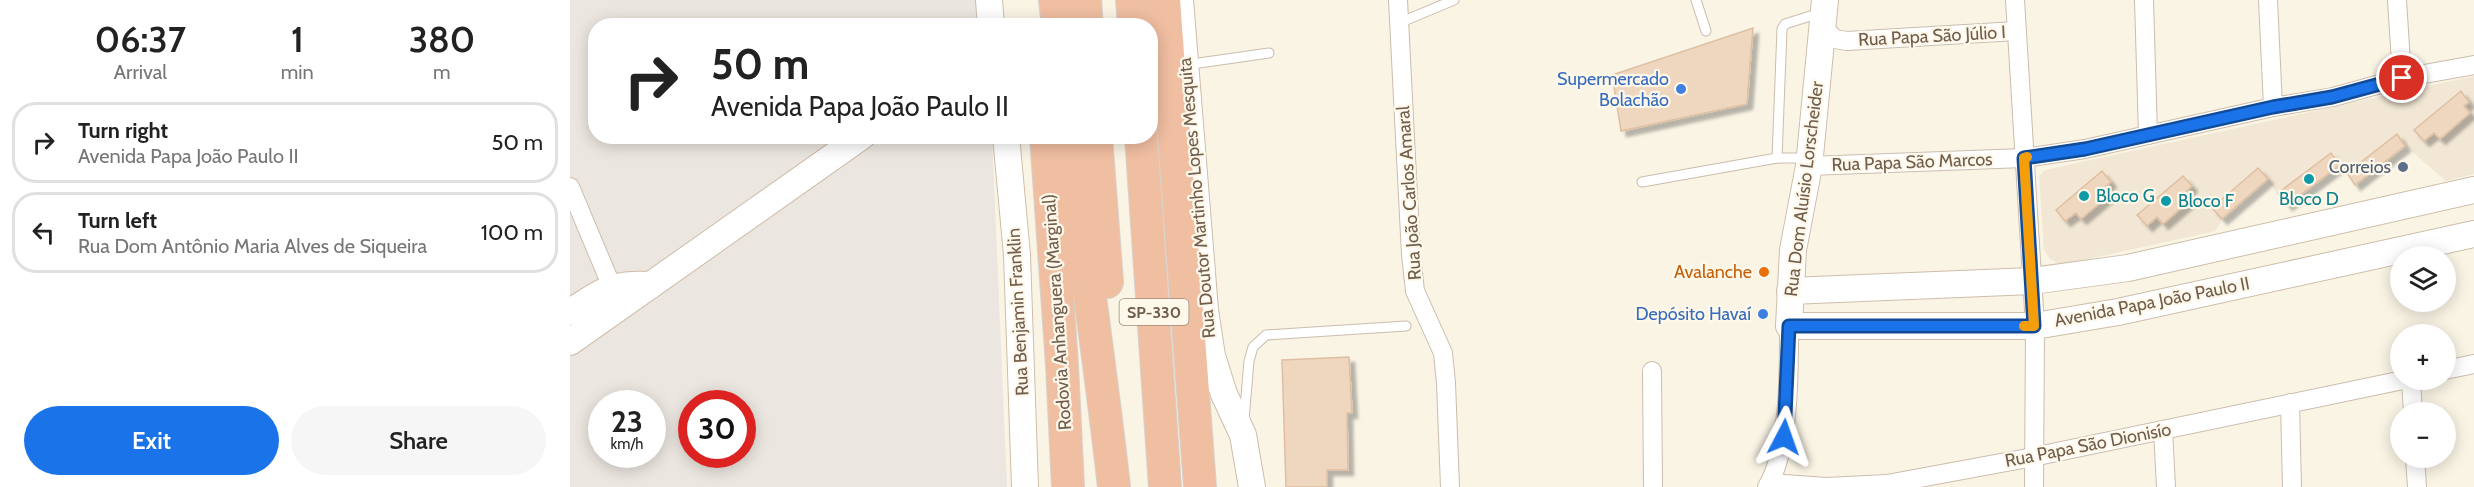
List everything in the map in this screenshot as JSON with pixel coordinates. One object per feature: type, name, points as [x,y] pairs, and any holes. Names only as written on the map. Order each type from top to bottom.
[{"type":"highway","points":[[1034,0],[1035,18]]},
{"type":"highway","points":[[1055,0],[1057,18]]},
{"type":"highway","points":[[1085,0],[1086,18]]},
{"type":"highway","points":[[1132,0],[1133,18]]},
{"type":"highway","points":[[1164,0],[1200,487]]},
{"type":"highway","name":"Rodovia Anhanguera (Marginal)","points":[[1047,144],[1062,365],[1064,477]]},
{"type":"highway","points":[[1071,144],[1083,254],[1099,351],[1114,487]]},
{"type":"highway","name":"SP-330","points":[[1097,144],[1119,487]]},
{"type":"highway","name":"SP-330","points":[[1142,144],[1165,487]]},
{"type":"street","points":[[989,0],[990,18]]},
{"type":"street","name":"Rua Doutor Martinho Lopes Mesquita","points":[[1180,0],[1205,310],[1212,356],[1224,394],[1243,435],[1252,487]]},
{"type":"street","name":"Rua João Carlos Amaral","points":[[1398,0],[1411,255],[1415,291],[1443,352],[1450,487]]},
{"type":"street","points":[[2015,0],[2034,326],[2034,487]]},
{"type":"street","points":[[2144,0],[2148,135]]},
{"type":"street","points":[[2268,0],[2273,107]]},
{"type":"street","points":[[2397,0],[2402,78]]},
{"type":"street","name":"Rua Papa São Júlio I","points":[[1824,13],[1835,39],[1847,41],[2016,31]]},
{"type":"street","name":"Rua Dom Aluísio Lorscheider","points":[[1769,485],[1784,437],[1793,250],[1809,162],[1824,13]]},
{"type":"street","name":"Rua Papa São Júlio I","points":[[1820,55],[1833,46],[1847,41]]},
{"type":"street","name":"Rua Papa São Marcos","points":[[1809,162],[2024,158],[2085,149],[2273,107],[2332,97],[2402,78],[2474,65]]},
{"type":"street","points":[[570,342],[625,284],[651,285],[851,144]]},
{"type":"street","name":"Rua Benjamin Franklin","points":[[1007,144],[1017,255],[1025,487]]},
{"type":"street","points":[[570,187],[616,296]]},
{"type":"street","points":[[1790,291],[2032,281],[2128,268],[2474,190]]},
{"type":"street","name":"Avenida Papa João Paulo II","points":[[1789,326],[2034,326],[2118,312],[2474,234]]},
{"type":"street","points":[[570,312],[616,296]]},
{"type":"street","points":[[2456,368],[2474,364]]},
{"type":"street","points":[[1652,371],[1653,487]]},
{"type":"street","name":"Rua Papa São Dionisío","points":[[1769,485],[1887,486],[2390,383]]},
{"type":"street","points":[[2290,403],[2292,487]]},
{"type":"street","points":[[2163,430],[2166,487]]},
{"type":"street","points":[[2416,468],[2417,487]]},
{"type":"lane","points":[[1399,23],[1454,0]]},
{"type":"lane","points":[[1696,0],[1706,31]]},
{"type":"lane","points":[[1777,158],[1782,29],[1785,24],[1824,13]]},
{"type":"lane","points":[[1185,65],[1269,53]]},
{"type":"lane","points":[[1642,182],[1777,158],[1809,162]]},
{"type":"lane","points":[[1243,435],[1249,361],[1253,347],[1266,335],[1406,326]]},
{"type":"shaded area","points":[[570,0],[976,0],[978,18],[588,18],[588,144],[992,144],[1007,487],[570,487]]},
{"type":"shaded area","points":[[2474,76],[2474,174],[2446,181],[2405,146],[2355,185],[2340,165],[2287,205],[2267,180],[2222,219],[2216,231],[2061,265],[2050,259],[2044,250],[2039,176],[2045,170]]},
{"type":"building","name":"Supermercado Bolachão","points":[[1753,28],[1747,104],[1621,131],[1612,75]]},
{"type":"building","points":[[2461,91],[2469,102],[2464,106],[2470,113],[2440,139],[2434,133],[2424,141],[2414,130]]},
{"type":"building","points":[[2397,134],[2405,146],[2355,185],[2347,173]]},
{"type":"building","name":"Bloco D","points":[[2331,153],[2340,165],[2287,205],[2278,193]]},
{"type":"building","points":[[2258,168],[2268,179],[2222,219],[2212,208]]},
{"type":"building","name":"Bloco G","points":[[2102,171],[2111,182],[2106,186],[2112,193],[2081,219],[2076,213],[2065,221],[2056,210]]},
{"type":"building","name":"Bloco F","points":[[2183,176],[2192,186],[2187,191],[2193,198],[2163,224],[2157,217],[2147,226],[2137,215]]},
{"type":"building","points":[[1349,357],[1352,413],[1347,413],[1348,470],[1327,470],[1327,487],[1286,487],[1282,360]]},
{"type":"slow traffic","points":[[2024,326],[2034,326],[2024,158],[2027,157]]},
{"type":"place","name":"Supermercado Bolachão","points":[[1681,89]]},
{"type":"place","name":"Correios","points":[[2403,167]]},
{"type":"place","name":"Bloco D","points":[[2309,179]]},
{"type":"place","name":"Bloco G","points":[[2084,196]]},
{"type":"place","name":"Bloco F","points":[[2166,201]]},
{"type":"place","name":"Avalanche","points":[[1764,272]]},
{"type":"place","name":"Depósito Havaí","points":[[1763,314]]},
{"type":"route","points":[[1784,437],[1789,326],[2034,326],[2024,158],[2085,149],[2210,123],[2273,107],[2332,97],[2402,78]]}]
